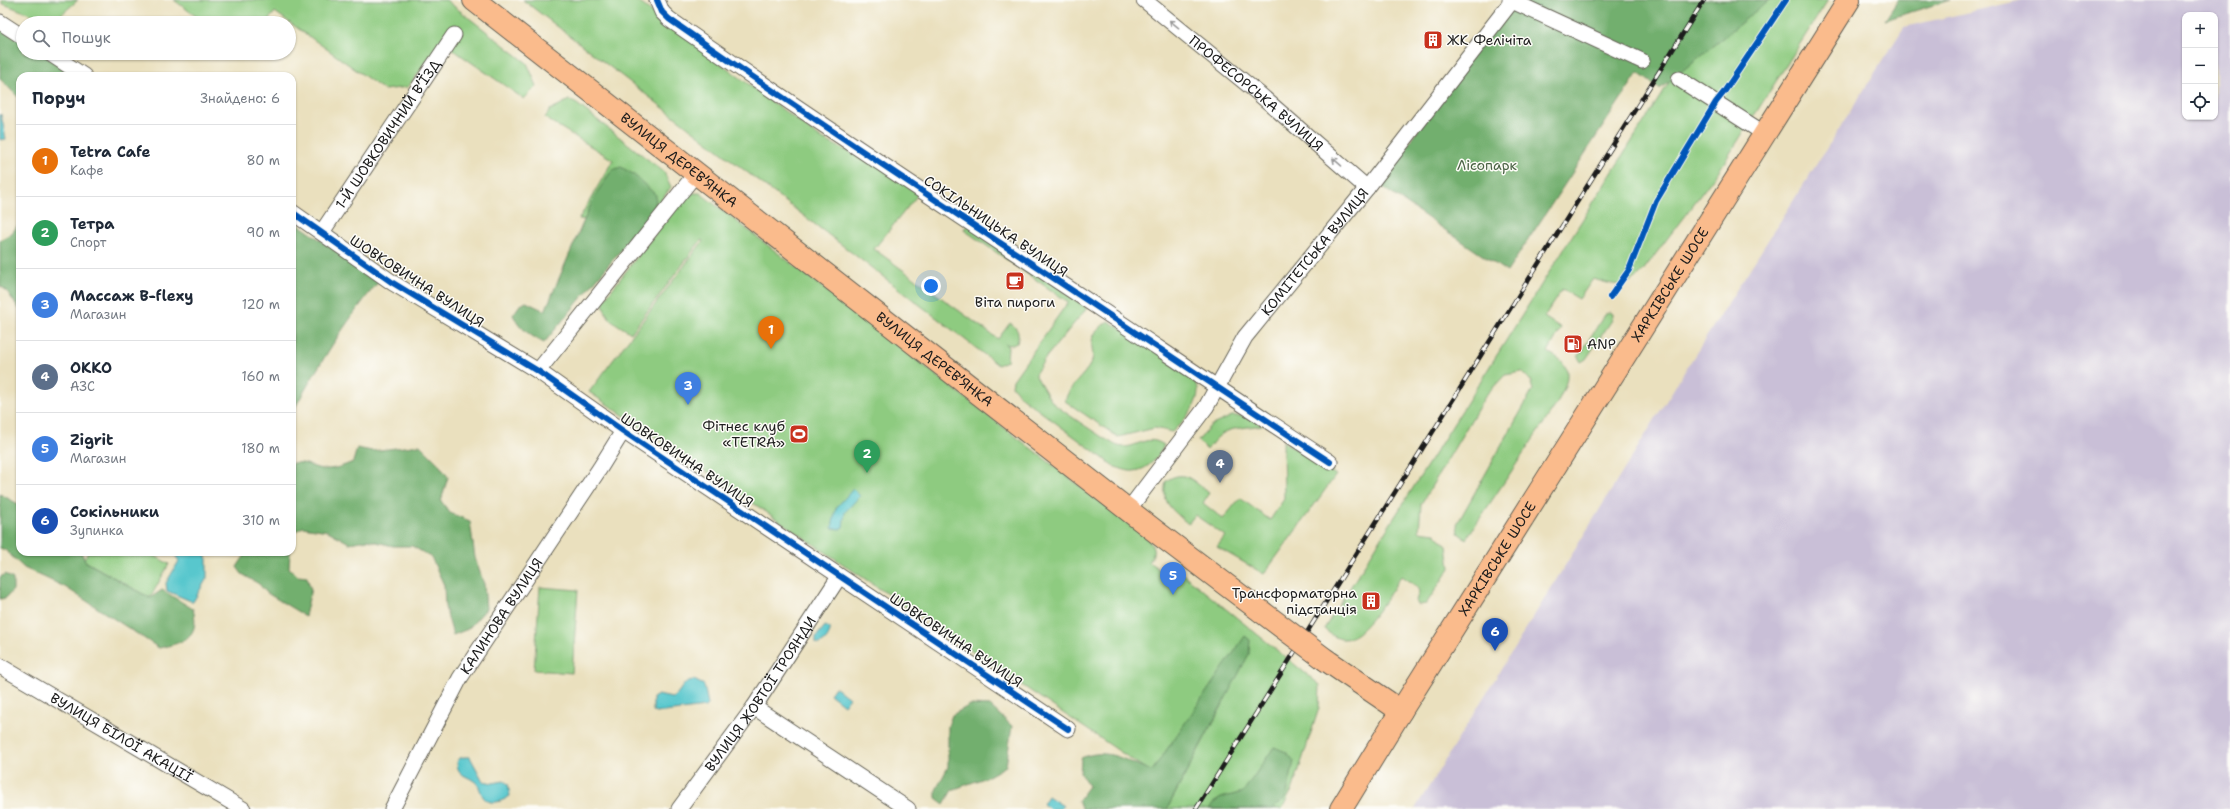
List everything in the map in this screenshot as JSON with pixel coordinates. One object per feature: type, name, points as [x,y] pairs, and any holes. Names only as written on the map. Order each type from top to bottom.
[{"type":"main road","name":"ВУЛИЦЯ ДЕРЕВ’ЯНКА","points":[[474,0],[1262,612],[1326,660],[1401,711]]},
{"type":"main road","name":"ХАРКІВСЬКЕ ШОСЕ","points":[[1341,809],[1401,711],[1849,0]]},
{"type":"street","name":"СОКІЛЬНИЦЬКА ВУЛИЦЯ","points":[[657,0],[662,12],[669,19],[792,105],[1218,390],[1330,462]]},
{"type":"street","name":"ПРОФЕСОРСЬКА ВУЛИЦЯ","points":[[1144,0],[1258,93],[1367,188]]},
{"type":"street","points":[[1511,1],[1642,61]]},
{"type":"street","name":"КОМІТЕТСЬКА ВУЛИЦЯ","points":[[1129,509],[1171,455],[1218,390],[1231,360],[1245,338],[1367,188],[1511,1]]},
{"type":"street","points":[[0,22],[16,32]]},
{"type":"street","name":"1-Й ШОВКОВИЧНИЙ В’ЇЗД","points":[[322,232],[454,35]]},
{"type":"street","points":[[59,60],[78,72]]},
{"type":"street","points":[[1679,79],[1765,134]]},
{"type":"street","points":[[538,371],[697,172]]},
{"type":"street","name":"ШОВКОВИЧНА ВУЛИЦЯ","points":[[296,215],[394,283],[538,371],[623,431],[1068,730]]},
{"type":"street","name":"КАЛИНОВА ВУЛИЦЯ","points":[[392,809],[460,678],[623,431]]},
{"type":"street","name":"ВУЛИЦЯ ЖОВТОЇ ТРОЯНДИ","points":[[679,809],[754,707],[840,577]]},
{"type":"street","name":"ВУЛИЦЯ БІЛОЇ АКАЦІЇ","points":[[0,666],[243,809]]},
{"type":"street","points":[[754,707],[908,809]]},
{"type":"shaded area","points":[[2022,0],[2230,0],[2230,809],[1415,809],[1686,369],[1904,27]]},
{"type":"green space","points":[[3,0],[78,0],[60,16],[35,16],[1,3]]},
{"type":"green space","points":[[174,0],[446,0],[527,63],[537,86],[524,99],[442,42],[408,87],[384,90],[296,27],[296,16],[281,16],[275,12],[272,16],[196,16]]},
{"type":"green space","points":[[523,0],[636,0],[822,139],[924,187],[874,249],[998,339],[1010,323],[1013,325],[1018,332],[1018,340],[1017,343],[1012,345],[1005,344],[1008,346],[1007,361],[998,365]]},
{"type":"green space","name":"Лісопарк","points":[[1510,0],[1769,0],[1660,89],[1638,73],[1507,272],[1379,185]]},
{"type":"green space","points":[[1756,0],[1828,0],[1720,169],[1642,272],[1630,282],[1624,284],[1613,284],[1593,279],[1579,299],[1562,289],[1544,317],[1561,328],[1548,352],[1560,360],[1566,368],[1566,384],[1556,405],[1466,539],[1458,533],[1457,524],[1533,390],[1530,380],[1522,372],[1505,375],[1486,395],[1421,504],[1419,531],[1435,533],[1447,546],[1450,568],[1426,604],[1418,605],[1416,601],[1419,591],[1416,586],[1401,576],[1376,614],[1359,632],[1351,637],[1343,639],[1330,634],[1324,629],[1709,19]]},
{"type":"green space","points":[[1898,0],[1950,0],[1885,20]]},
{"type":"green space","points":[[0,27],[16,37],[16,60],[51,60],[71,72],[16,72],[16,95],[0,79]]},
{"type":"green space","points":[[569,100],[577,104],[664,172],[671,187],[655,209],[607,222],[579,219],[613,160],[545,118],[550,110]]},
{"type":"green space","points":[[621,167],[633,174],[656,195],[655,209],[544,343],[526,332],[513,315],[519,306],[526,302],[545,311],[594,197],[612,170]]},
{"type":"green space","points":[[693,193],[700,193],[1146,537],[1153,550],[1153,555],[1149,562],[1164,573],[1174,567],[1320,685],[1319,708],[1293,788],[1282,809],[1167,809],[1223,704],[1153,774],[589,392],[703,241],[701,240],[631,333],[616,324],[609,317],[603,301],[682,199]]},
{"type":"green space","points":[[296,223],[379,281],[332,345],[296,406]]},
{"type":"green space","points":[[968,224],[1087,308],[1047,356],[1035,374],[1053,403],[1064,412],[1113,444],[1124,447],[1151,440],[1164,445],[1156,458],[1144,468],[1132,471],[1115,467],[1021,397],[1012,386],[1013,380],[1068,302],[964,230]]},
{"type":"green space","points":[[16,228],[16,304],[6,290],[0,286],[0,240],[12,233]]},
{"type":"green space","points":[[1609,312],[1613,314],[1612,320],[1586,359],[1581,362],[1578,357],[1605,314]]},
{"type":"green space","points":[[1108,321],[1159,352],[1186,372],[1194,381],[1198,389],[1196,401],[1190,413],[1172,432],[1155,428],[1118,437],[1065,401],[1070,390],[1088,368],[1092,360],[1092,339],[1098,330]]},
{"type":"green space","points":[[1232,416],[1250,416],[1262,425],[1224,432],[1207,450],[1198,441],[1210,426]]},
{"type":"green space","points":[[1283,441],[1336,475],[1264,574],[1217,547],[1225,536],[1195,515],[1188,524],[1173,510],[1169,506],[1165,495],[1166,481],[1173,477],[1184,476],[1194,481],[1209,493],[1203,503],[1223,519],[1240,498],[1270,520],[1284,499]]},
{"type":"green space","points":[[420,445],[437,462],[448,477],[441,501],[450,513],[470,521],[475,558],[484,584],[486,609],[468,629],[453,635],[445,607],[444,585],[431,557],[412,546],[393,546],[368,540],[349,543],[328,531],[303,527],[296,531],[296,463],[304,463],[322,469],[330,469],[353,462],[357,448],[372,451]]},
{"type":"green space","points":[[0,494],[16,503],[16,556],[83,556],[86,562],[150,598],[162,590],[193,609],[195,619],[192,633],[188,638],[182,641],[159,648],[65,587],[24,568],[5,550],[0,548]]},
{"type":"green space","points":[[86,556],[155,556],[169,564],[150,598],[83,560]]},
{"type":"green space","points":[[244,556],[290,556],[289,568],[298,576],[307,577],[311,590],[305,616],[267,593],[259,584],[242,574],[237,567]]},
{"type":"green space","points":[[5,574],[13,579],[13,590],[6,598],[0,599],[0,577]]},
{"type":"green space","points":[[540,587],[578,590],[572,673],[534,670]]},
{"type":"green space","points":[[1245,636],[1250,640],[1249,654],[1167,809],[1082,809],[1078,801],[1089,786],[1080,773],[1081,758],[1091,755],[1109,754],[1152,771]]},
{"type":"green space","points":[[970,705],[990,706],[1012,726],[1006,766],[987,777],[952,790],[944,804],[936,798],[936,790],[948,767],[948,726],[952,715]]},
{"type":"green space","points":[[1274,747],[1286,752],[1294,761],[1286,798],[1272,809],[1209,809],[1213,803],[1221,798],[1243,792]]},
{"type":"water","points":[[1,114],[6,139],[0,140],[0,115]]},
{"type":"water","points":[[853,489],[860,496],[845,512],[843,527],[840,529],[832,528],[836,508]]},
{"type":"water","points":[[176,556],[206,556],[207,559],[207,578],[193,602],[167,591],[166,583],[179,561]]},
{"type":"water","points":[[825,626],[830,628],[829,635],[821,643],[816,643],[816,637]]},
{"type":"water","points":[[694,680],[704,685],[708,704],[705,707],[656,713],[653,711],[653,698],[658,695],[672,698],[684,684]]},
{"type":"water","points":[[835,687],[849,698],[844,705],[830,694]]},
{"type":"water","points":[[470,757],[483,781],[493,783],[504,781],[508,784],[510,796],[497,802],[490,802],[484,798],[476,783],[460,773],[457,767],[457,762],[460,758]]},
{"type":"water","points":[[1048,796],[1063,806],[1061,809],[1050,809],[1043,804]]},
{"type":"railway","points":[[1196,809],[1704,0]]},
{"type":"cycle path","points":[[657,0],[662,12],[669,19],[722,56],[1330,462]]},
{"type":"cycle path","points":[[1610,297],[1629,270],[1656,201],[1716,102],[1786,0]]},
{"type":"cycle path","points":[[296,215],[393,283],[538,371],[623,431],[1068,729]]},
{"type":"place","name":"ЖК Фелічіта","points":[[1433,40]]},
{"type":"place","name":"Віта пироги","points":[[1015,281]]},
{"type":"place","name":"ANP","points":[[1573,344]]},
{"type":"place","name":"Tetra Cafe","points":[[771,349]]},
{"type":"place","name":"Массаж B-flexy","points":[[688,405]]},
{"type":"place","name":"Фітнес клуб «TETRA»","points":[[799,434]]},
{"type":"place","name":"Тетра","points":[[867,473]]},
{"type":"place","name":"ОККО","points":[[1220,483]]},
{"type":"place","name":"Zigrit","points":[[1173,595]]},
{"type":"place","name":"Трансформаторна підстанція","points":[[1371,601]]},
{"type":"place","name":"Сокільники","points":[[1495,651]]}]
